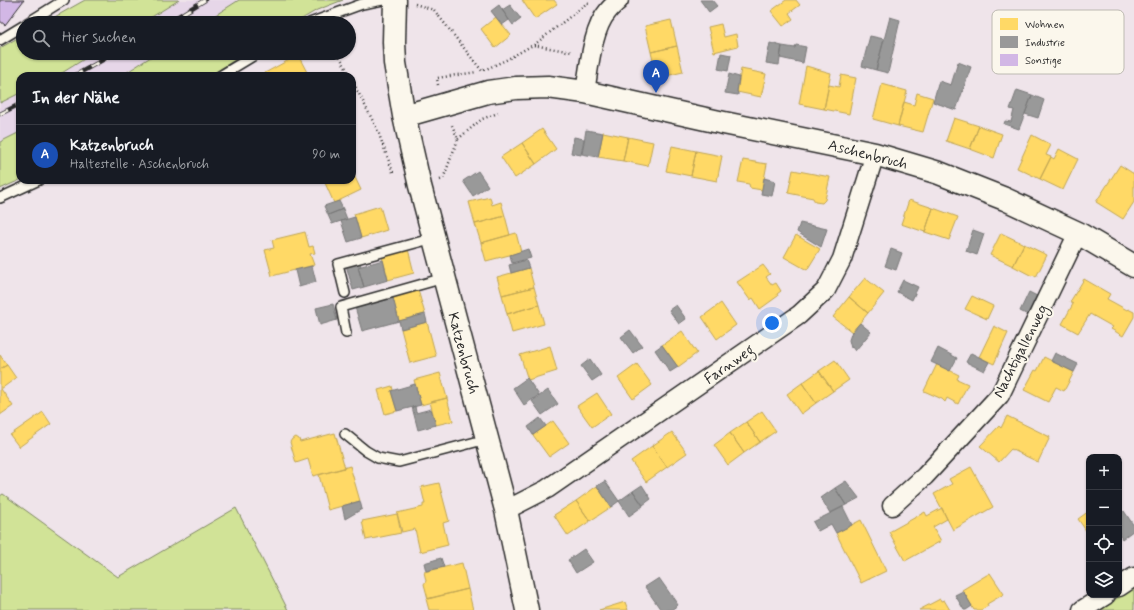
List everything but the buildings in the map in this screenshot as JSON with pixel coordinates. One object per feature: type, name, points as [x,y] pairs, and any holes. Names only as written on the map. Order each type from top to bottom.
[{"type":"street","points":[[585,92],[591,55],[599,25],[607,11],[620,0]]},
{"type":"street","name":"Katzenbruch","points":[[404,2],[395,63],[404,116],[420,186],[506,510],[527,610]]},
{"type":"street","name":"Aschenbruch","points":[[404,116],[488,92],[516,88],[548,87],[585,92],[719,122],[875,154],[939,173],[1005,199],[1078,233],[1134,266]]},
{"type":"street","name":"Farnweg","points":[[506,510],[553,485],[799,316],[826,290],[842,259],[875,154]]},
{"type":"street","name":"Nachtigallenweg","points":[[892,506],[925,476],[1000,395],[1078,233]]},
{"type":"street","points":[[1122,585],[1134,577]]},
{"type":"street","points":[[1082,610],[1101,598]]},
{"type":"lane","points":[[38,16],[64,0]]},
{"type":"lane","points":[[329,16],[362,4],[383,0]]},
{"type":"lane","points":[[0,40],[16,30]]},
{"type":"lane","points":[[227,72],[246,60]]},
{"type":"lane","points":[[0,198],[30,184]]},
{"type":"lane","points":[[345,293],[338,264],[434,238]]},
{"type":"lane","points":[[346,334],[341,307],[444,278]]},
{"type":"lane","points":[[346,434],[366,451],[378,458],[399,462],[487,439]]},
{"type":"path","points":[[404,2],[434,10],[482,71]]},
{"type":"path","points":[[442,105],[437,78],[482,71],[506,60],[533,45],[586,4],[593,3]]},
{"type":"path","points":[[533,45],[591,55]]},
{"type":"path","points":[[342,60],[348,72]]},
{"type":"shaded area","points":[[179,0],[239,0],[214,16],[153,16]]},
{"type":"shaded area","points":[[83,60],[146,60],[127,72],[63,72]]},
{"type":"shaded area","points":[[16,95],[16,134],[0,142],[0,103]]},
{"type":"green space","points":[[85,0],[179,0],[153,16],[56,16]]},
{"type":"green space","points":[[239,0],[343,0],[317,10],[307,16],[214,16]]},
{"type":"green space","points":[[16,39],[16,60],[83,60],[63,72],[16,72],[16,95],[0,103],[0,48]]},
{"type":"green space","points":[[146,60],[235,60],[215,72],[127,72]]},
{"type":"green space","points":[[16,134],[16,182],[0,189],[0,142]]},
{"type":"green space","points":[[3,494],[118,577],[236,508],[288,610],[0,610],[0,496]]},
{"type":"green space","points":[[1134,587],[1134,610],[1098,610],[1117,598],[1122,598],[1122,595]]},
{"type":"railway","points":[[179,16],[205,0]]},
{"type":"railway","points":[[81,72],[103,60]]},
{"type":"railway","points":[[0,114],[16,106]]},
{"type":"place","name":"Katzenbruch","points":[[656,93]]}]
